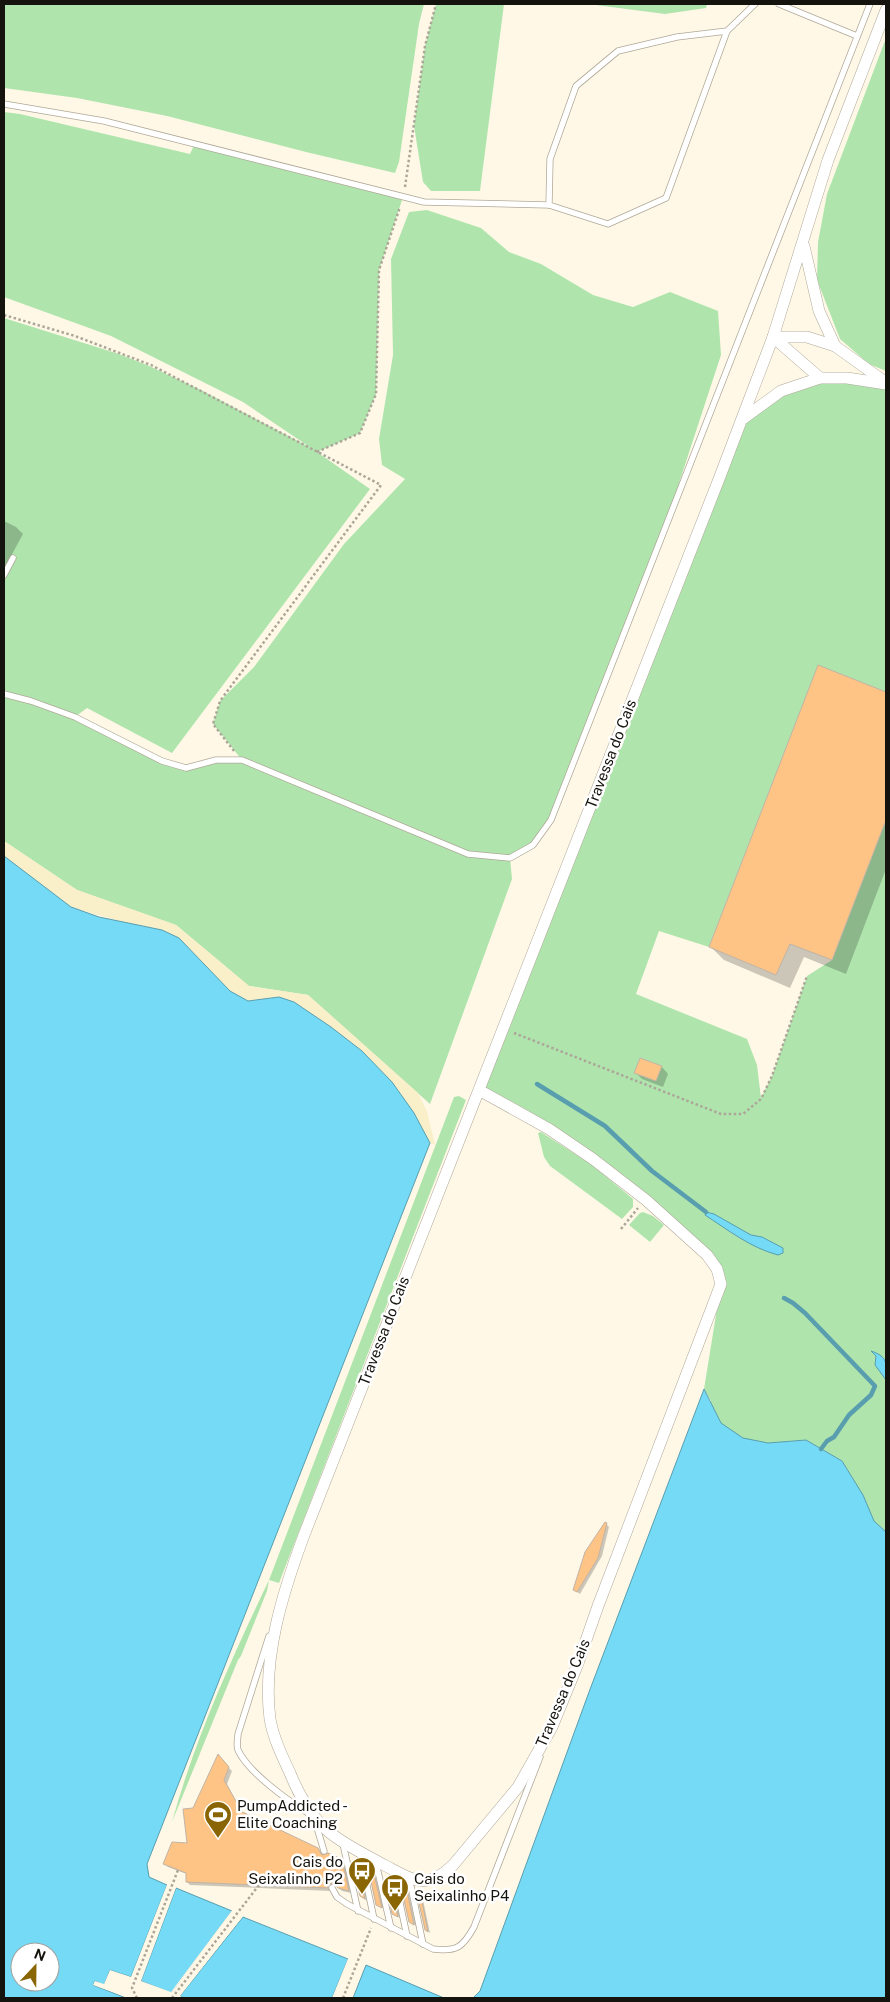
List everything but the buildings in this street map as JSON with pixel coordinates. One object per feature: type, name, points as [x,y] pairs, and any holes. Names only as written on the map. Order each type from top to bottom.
[{"type":"street","name":"Travessa do Cais","points":[[479,1090],[549,1129],[594,1159],[646,1200],[706,1255],[717,1269],[721,1284],[608,1578],[577,1666],[552,1727],[518,1786],[454,1864],[434,1880],[425,1882],[392,1869],[342,1842],[313,1816],[296,1788],[279,1749],[270,1721],[269,1691],[271,1662],[276,1628],[288,1577],[479,1090],[744,418],[773,337],[828,160],[886,10]]},
{"type":"street","points":[[803,244],[820,311],[835,346]]},
{"type":"street","points":[[773,337],[807,337],[835,346],[886,383]]},
{"type":"street","points":[[773,337],[820,378]]},
{"type":"street","points":[[744,418],[781,391],[820,378],[847,378],[886,383]]},
{"type":"lane","points":[[4,104],[104,121],[424,202],[549,205],[608,224],[666,198],[727,31],[755,4]]},
{"type":"lane","points":[[779,4],[857,36]]},
{"type":"lane","points":[[4,694],[31,701],[75,717],[162,761],[186,768],[216,760],[242,760],[468,854],[510,858],[533,845],[551,820],[870,4]]},
{"type":"lane","points":[[549,205],[550,159],[576,86],[618,52],[677,37],[727,31]]},
{"type":"lane","points":[[4,576],[13,558]]},
{"type":"lane","points":[[288,1577],[238,1734],[237,1748],[248,1764],[284,1798],[313,1816],[324,1850]]},
{"type":"lane","points":[[332,1888],[337,1896],[358,1910],[423,1944],[434,1949],[446,1951],[459,1947],[466,1940],[523,1804],[552,1727]]},
{"type":"lane","points":[[342,1842],[358,1910]]},
{"type":"lane","points":[[360,1851],[374,1919]]},
{"type":"lane","points":[[376,1860],[391,1928]]},
{"type":"lane","points":[[392,1869],[407,1936]]},
{"type":"lane","points":[[409,1877],[423,1944]]},
{"type":"path","points":[[317,452],[360,433],[376,394],[379,270],[403,197],[425,46],[436,4]]},
{"type":"path","points":[[4,314],[104,346],[151,365],[381,486],[220,701],[212,724],[242,760]]},
{"type":"path","points":[[504,1029],[721,1114],[742,1114],[761,1099],[772,1076],[807,976]]},
{"type":"path","points":[[621,1229],[646,1200]]},
{"type":"path","points":[[137,1998],[132,1988],[178,1870]]},
{"type":"path","points":[[172,1998],[259,1885]]},
{"type":"path","points":[[343,1998],[374,1919]]},
{"type":"green space","points":[[4,4],[424,4],[419,24],[399,162],[395,173],[167,116],[77,98],[4,88]]},
{"type":"green space","points":[[436,4],[504,4],[480,191],[431,191],[423,182],[414,126],[425,46]]},
{"type":"green space","points":[[588,4],[707,4],[706,8],[665,14]]},
{"type":"green space","points":[[886,38],[886,371],[869,364],[840,339],[817,280],[818,242],[827,194]]},
{"type":"green space","points":[[4,112],[20,114],[190,154],[195,143],[403,197],[379,270],[376,394],[360,433],[317,452],[370,489],[172,753],[87,708],[75,717],[162,761],[186,768],[216,760],[242,760],[213,724],[220,701],[254,667],[344,544],[405,479],[382,465],[379,439],[393,355],[391,259],[409,212],[427,210],[481,228],[509,252],[541,264],[593,295],[633,307],[670,292],[718,311],[721,355],[660,541],[551,820],[533,845],[510,858],[512,879],[430,1104],[308,995],[249,986],[176,925],[77,890],[4,841],[4,318],[119,354],[147,365],[201,390],[311,448],[243,402],[111,336],[4,297]]},
{"type":"green space","points":[[820,378],[886,384],[886,692],[818,666],[709,947],[659,931],[636,994],[747,1039],[757,1065],[761,1098],[772,1076],[807,976],[832,960],[886,820],[886,1998],[474,1998],[480,1991],[711,1401],[704,1389],[721,1284],[717,1269],[593,1159],[479,1090],[744,418],[781,391]],"holes":[[[744,1439],[768,1443],[806,1440],[842,1461],[862,1494]]]},
{"type":"green space","points":[[459,1096],[466,1100],[279,1583],[269,1580],[454,1097]]},
{"type":"green space","points":[[541,1132],[592,1165],[633,1199],[633,1207],[622,1219],[550,1166],[544,1157],[538,1133]]},
{"type":"green space","points":[[643,1212],[653,1216],[664,1225],[650,1242],[629,1225]]},
{"type":"green space","points":[[269,1580],[267,1591],[241,1656],[172,1822],[203,1729]]},
{"type":"sand","points":[[4,841],[77,890],[176,925],[249,986],[308,995],[418,1093],[427,1111],[435,1145],[430,1143],[414,1113],[279,997],[248,1001],[230,991],[179,938],[70,907],[4,856]]},
{"type":"water","points":[[4,856],[71,907],[99,917],[162,930],[179,938],[230,991],[248,1001],[279,997],[294,1002],[362,1051],[392,1082],[414,1113],[430,1143],[147,1864],[149,1877],[167,1885],[131,1977],[110,1970],[104,1985],[95,1981],[93,1985],[126,1998],[4,1998]]},
{"type":"water","points":[[706,1212],[714,1214],[751,1235],[762,1237],[783,1248],[783,1253],[778,1255],[758,1248],[705,1215]]},
{"type":"water","points":[[871,1351],[884,1359],[886,1380],[875,1365],[876,1356]]},
{"type":"water","points":[[704,1389],[721,1423],[743,1438],[768,1443],[806,1440],[842,1461],[863,1495],[874,1521],[886,1532],[886,1998],[473,1998],[480,1991],[589,1692]]},
{"type":"water","points":[[176,1888],[232,1911],[171,1993],[141,1981]]},
{"type":"water","points":[[243,1917],[348,1959],[332,1998],[184,1998],[180,1996]]},
{"type":"water","points":[[366,1965],[444,1998],[353,1998]]},
{"type":"pier","points":[[168,1882],[170,1885],[133,1979],[130,1980],[112,1973],[104,1987],[129,1998],[93,1985],[95,1981],[104,1984],[110,1970],[131,1977]]},
{"type":"pier","points":[[177,1885],[141,1981],[171,1992],[233,1909],[234,1911],[170,1995],[138,1981],[173,1887]]},
{"type":"pier","points":[[241,1915],[244,1915],[180,1996],[184,1998],[178,1998],[178,1995]]},
{"type":"pier","points":[[349,1956],[350,1959],[335,1998],[332,1998]]},
{"type":"waterway","points":[[537,1084],[605,1126],[652,1171],[706,1212]]},
{"type":"waterway","points":[[784,1298],[805,1313],[875,1386],[871,1395],[849,1415],[834,1437],[827,1441],[821,1449]]},
{"type":"place","name":"PumpAddicted - Elite Coaching","points":[[218,1839]]},
{"type":"place","name":"Cais do Seixalinho P2","points":[[362,1895]]},
{"type":"place","name":"Cais do Seixalinho P4","points":[[395,1912]]}]
